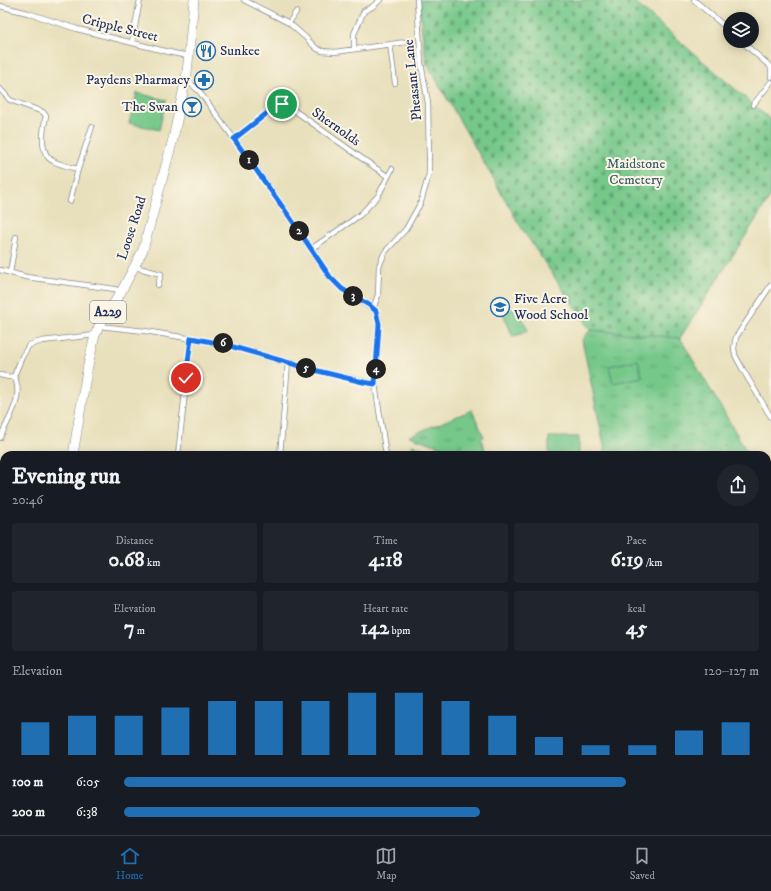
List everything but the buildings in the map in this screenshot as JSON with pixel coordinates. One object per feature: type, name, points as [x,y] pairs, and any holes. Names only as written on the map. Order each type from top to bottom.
[{"type":"highway","name":"Loose Road","points":[[74,451],[87,370],[97,330],[121,292],[143,250],[173,139],[186,81],[194,0]]},
{"type":"street","points":[[132,42],[140,0]]},
{"type":"street","points":[[244,0],[290,23],[305,36],[309,42],[322,51],[335,52],[413,40]]},
{"type":"street","points":[[354,49],[354,34],[364,11],[372,7],[380,0]]},
{"type":"street","name":"Pheasant Lane","points":[[373,308],[378,295],[379,266],[385,252],[406,229],[421,202],[429,174],[428,103],[422,63],[417,0]]},
{"type":"street","points":[[694,0],[723,25]]},
{"type":"street","name":"Cripple Street","points":[[0,6],[28,13],[77,29],[188,56]]},
{"type":"street","points":[[290,23],[296,12]]},
{"type":"street","points":[[390,44],[395,83]]},
{"type":"street","points":[[749,48],[771,67],[771,77]]},
{"type":"street","points":[[186,81],[199,91],[336,283],[342,289],[373,308],[377,315],[379,324],[375,384],[385,451]]},
{"type":"street","points":[[753,105],[771,82]]},
{"type":"street","points":[[0,89],[10,100],[44,112],[46,116],[43,128],[43,142],[47,156],[53,161],[78,169]]},
{"type":"street","name":"Shernolds","points":[[234,139],[275,107],[282,104],[288,106],[387,176]]},
{"type":"street","points":[[70,201],[78,169],[92,127]]},
{"type":"street","points":[[311,249],[360,215],[378,196],[385,184],[387,176],[392,169]]},
{"type":"street","points":[[10,273],[16,238]]},
{"type":"street","points":[[135,267],[161,274],[158,285]]},
{"type":"street","points":[[0,270],[37,279],[115,288],[121,292]]},
{"type":"street","points":[[771,285],[736,337],[734,348],[743,370],[771,417]]},
{"type":"street","points":[[0,438],[14,409],[17,396],[17,384],[14,376],[29,345],[97,330],[145,331],[223,344],[335,376],[375,384]]},
{"type":"street","points":[[178,451],[191,338]]},
{"type":"street","points":[[280,451],[288,363]]},
{"type":"street","points":[[0,375],[9,377],[14,376]]},
{"type":"green space","name":"Maidstone Cemetery","points":[[420,0],[632,0],[771,120],[771,196],[680,338],[590,330],[522,229],[426,62],[419,7]]},
{"type":"green space","points":[[137,93],[166,100],[159,130],[129,123]]},
{"type":"green space","points":[[518,307],[528,331],[513,337],[503,313]]},
{"type":"green space","points":[[590,330],[680,338],[747,451],[605,451],[582,340]]},
{"type":"green space","points":[[638,360],[642,377],[613,383],[609,366]]},
{"type":"green space","points":[[472,410],[484,437],[481,438],[486,451],[452,451],[409,436]]},
{"type":"green space","points":[[549,437],[579,437],[579,451],[549,451]]},
{"type":"green space","points":[[412,445],[430,451],[414,451]]},
{"type":"place","name":"Sunkee","points":[[206,51]]},
{"type":"place","name":"Paydens Pharmacy","points":[[204,80]]},
{"type":"place","name":"The Swan","points":[[192,107]]},
{"type":"place","name":"Five Acre Wood School","points":[[500,307]]},
{"type":"route","points":[[186,378],[191,338],[240,348],[314,370],[375,384],[379,324],[376,311],[369,305],[342,289],[330,277],[234,139],[275,107],[282,104]]}]
